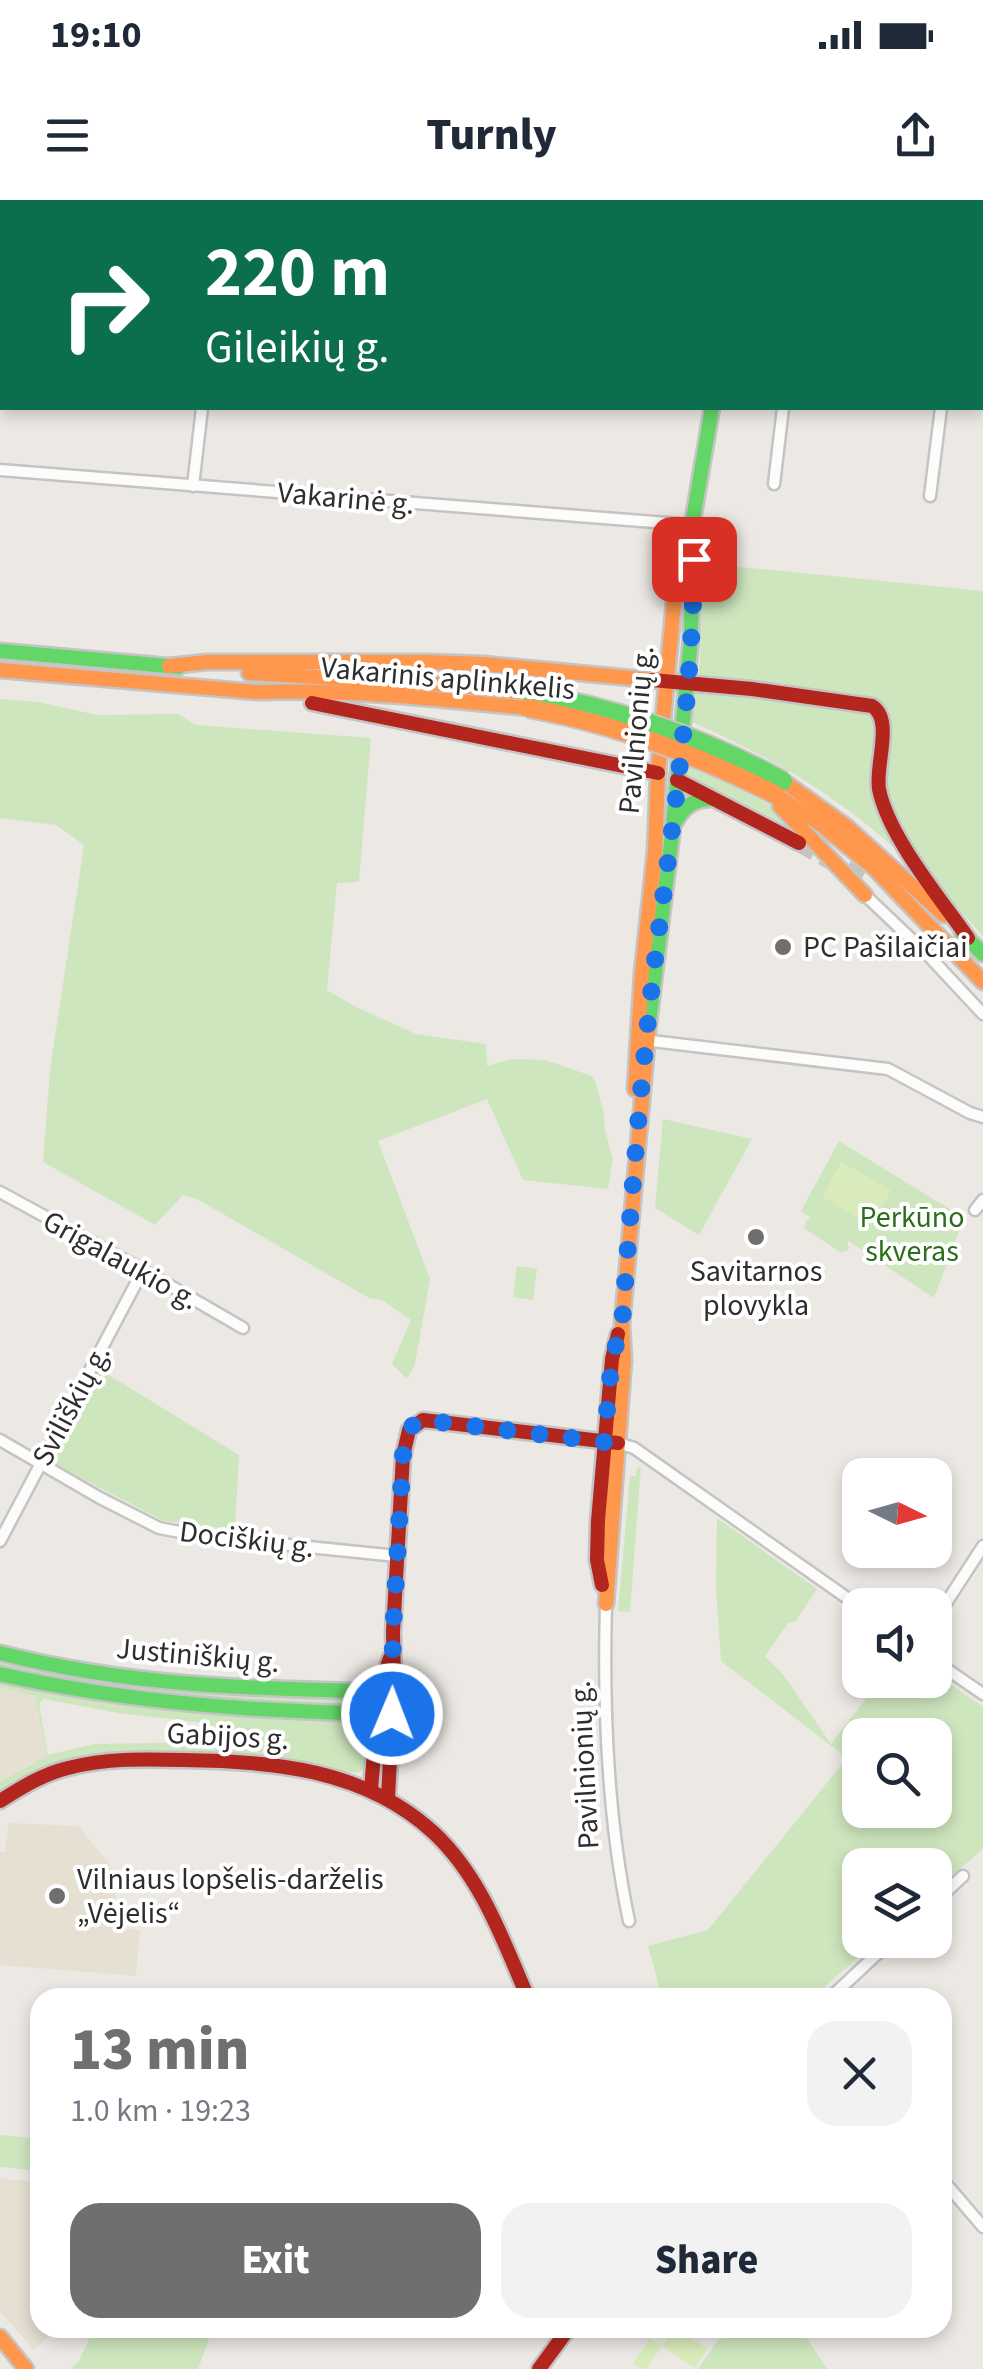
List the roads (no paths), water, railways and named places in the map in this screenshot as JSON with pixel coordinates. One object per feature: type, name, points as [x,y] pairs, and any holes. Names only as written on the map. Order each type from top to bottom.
[{"type":"main road","points":[[692,525],[712,410]]},
{"type":"main road","name":"Pavilnionių g.","points":[[642,1040],[666,681],[679,549],[692,525]]},
{"type":"main road","name":"Pavilnionių g.","points":[[606,1604],[611,1443],[624,1360],[622,1324],[637,1135],[634,1079],[673,826],[694,590],[692,525]]},
{"type":"main road","name":"Vakarinis aplinkkelis","points":[[0,650],[219,671],[466,686],[529,700],[647,736],[828,811],[874,848],[983,954]]},
{"type":"main road","points":[[169,666],[208,662],[438,662],[686,682],[846,701],[878,709],[883,727],[878,777],[883,804],[968,938]]},
{"type":"main road","name":"Vakarinis aplinkkelis","points":[[0,670],[258,692],[529,700],[612,709],[668,726],[740,758],[874,868],[983,982]]},
{"type":"main road","points":[[258,692],[658,768],[799,844]]},
{"type":"main road","points":[[777,792],[867,888],[905,912],[983,995]]},
{"type":"main road","points":[[673,826],[684,807],[712,798]]},
{"type":"main road","points":[[379,1794],[405,1434],[423,1420],[611,1443]]},
{"type":"main road","name":"Justiniškių g.","points":[[0,1653],[120,1678],[191,1687],[386,1692]]},
{"type":"main road","name":"Justiniškių g.","points":[[0,1674],[70,1690],[167,1704],[385,1714]]},
{"type":"main road","name":"Gabijos g.","points":[[0,1801],[38,1778],[112,1759],[264,1762],[312,1770],[379,1794],[435,1834],[478,1888],[523,1988]]},
{"type":"main road","points":[[0,2336],[26,2369]]},
{"type":"main road","points":[[539,2369],[563,2338]]},
{"type":"street","points":[[193,486],[202,410]]},
{"type":"street","points":[[774,484],[782,410]]},
{"type":"street","points":[[930,496],[941,410]]},
{"type":"street","name":"Vakarinė g.","points":[[0,470],[692,525]]},
{"type":"street","points":[[867,888],[983,1014]]},
{"type":"street","points":[[642,1040],[888,1069],[983,1118]]},
{"type":"street","name":"Grigalaukio g.","points":[[0,1192],[242,1328]]},
{"type":"street","name":"Sviliškių g.","points":[[0,1540],[143,1270]]},
{"type":"street","name":"Dociškių g.","points":[[0,1440],[160,1528],[201,1536],[397,1556]]},
{"type":"street","points":[[611,1443],[634,1448],[842,1593]]},
{"type":"street","points":[[952,1594],[983,1546]]},
{"type":"street","name":"Pavilnionių g.","points":[[606,1604],[607,1761],[618,1862],[630,1921]]},
{"type":"street","points":[[952,1673],[983,1694]]},
{"type":"street","points":[[952,1886],[963,1876]]},
{"type":"street","points":[[841,1988],[873,1958]]},
{"type":"street","points":[[952,2191],[983,2227]]},
{"type":"tunnel","points":[[799,843],[869,882]]},
{"type":"place","name":"PC Pašilaičiai","points":[[783,947]]},
{"type":"place","name":"Savitarnos plovykla","points":[[756,1237]]},
{"type":"place","name":"Vilniaus lopšelis-darželis „Vėjelis“","points":[[57,1896]]},
{"type":"park label","name":"Perkūno skveras","points":[[912,1234]]}]
